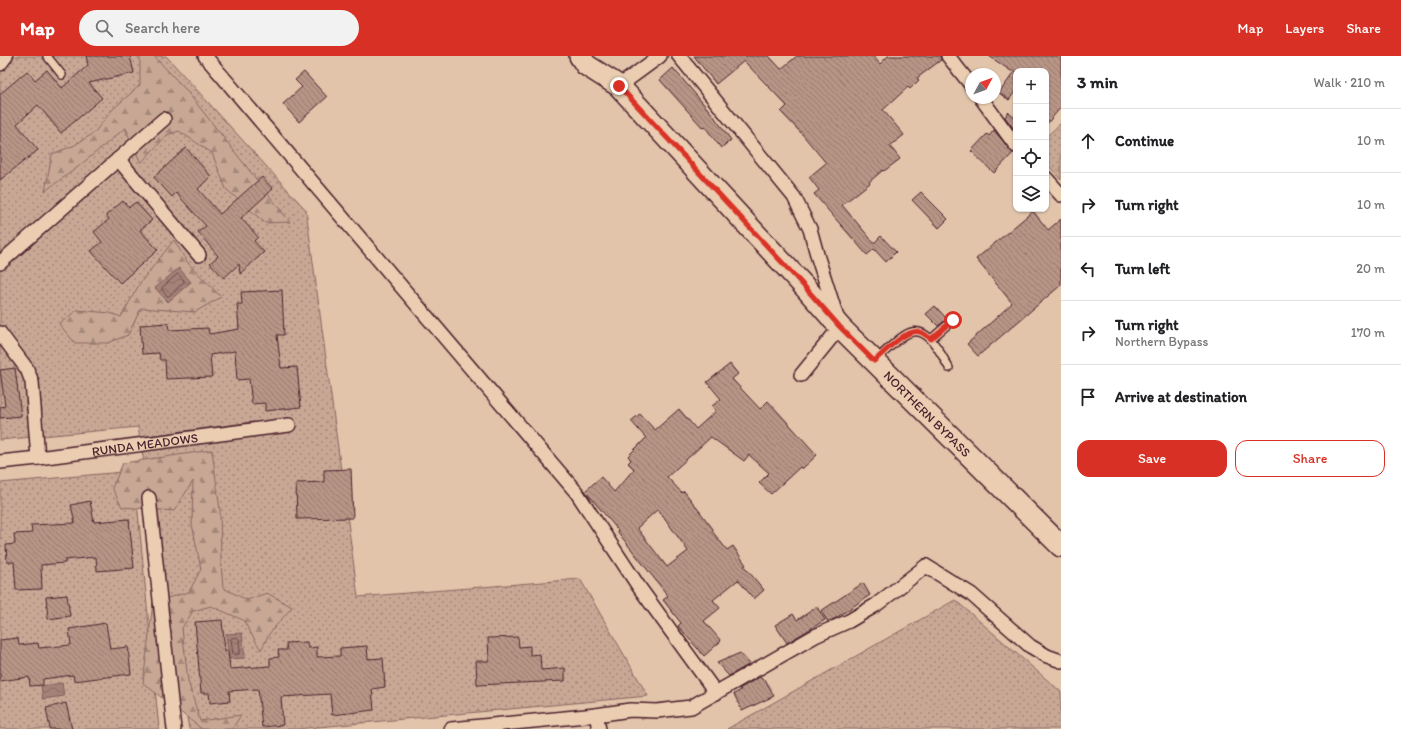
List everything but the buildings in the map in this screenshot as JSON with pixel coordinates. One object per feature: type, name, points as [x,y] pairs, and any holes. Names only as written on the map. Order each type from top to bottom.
[{"type":"main road","name":"NORTHERN BYPASS","points":[[580,56],[586,65],[619,86],[840,327],[1061,546]]},
{"type":"street","points":[[0,64],[6,56]]},
{"type":"street","points":[[205,56],[577,493],[639,586],[716,693]]},
{"type":"street","points":[[619,86],[660,56]]},
{"type":"street","points":[[679,56],[794,197],[810,229],[840,327],[801,375]]},
{"type":"street","points":[[948,56],[965,77]]},
{"type":"street","points":[[985,104],[1013,142]]},
{"type":"street","points":[[0,263],[164,119]]},
{"type":"street","points":[[118,159],[199,255]]},
{"type":"street","points":[[1049,181],[1061,194]]},
{"type":"street","points":[[0,333],[27,369],[32,382],[38,458]]},
{"type":"street","name":"RUNDA MEADOWS","points":[[0,462],[289,425]]},
{"type":"street","points":[[149,498],[174,729]]},
{"type":"street","points":[[451,729],[596,715],[630,710],[657,711],[691,707],[816,636],[849,621],[876,605],[926,566],[971,594],[1030,646],[1047,656],[1061,661]]},
{"type":"street","points":[[596,715],[599,729]]},
{"type":"lane","points":[[47,56],[62,75]]},
{"type":"lane","points":[[931,339],[953,320]]},
{"type":"lane","points":[[874,361],[905,334],[919,332],[931,339],[938,348],[949,368]]},
{"type":"green space","points":[[0,56],[166,56],[306,210],[358,597],[580,579],[648,696],[297,729],[189,729],[138,427],[0,440]]},
{"type":"green space","points":[[140,56],[154,56],[186,90],[290,222],[265,223],[226,189],[212,153],[179,131],[167,135],[141,163],[125,128],[78,167],[45,191],[52,154],[73,146],[94,133],[112,110],[140,85]]},
{"type":"green space","points":[[1061,123],[1061,180],[1049,166],[1049,134]]},
{"type":"green space","points":[[174,240],[187,262],[221,297],[195,312],[141,308],[128,335],[108,343],[75,343],[59,324],[77,310],[110,313],[121,317],[140,283]]},
{"type":"green space","points":[[212,450],[220,510],[223,588],[247,600],[267,593],[292,607],[269,634],[261,650],[243,620],[211,606],[193,611],[182,628],[188,681],[200,721],[241,715],[232,729],[202,729],[143,683],[153,602],[189,592],[201,569],[192,524],[193,481],[174,511],[122,507],[112,488],[123,463]]},
{"type":"green space","points":[[134,471],[159,729],[0,729],[0,483]]},
{"type":"green space","points":[[955,600],[1061,692],[1061,729],[727,729]]},
{"type":"water","points":[[179,268],[191,282],[168,302],[155,288]]},
{"type":"water","points":[[242,633],[245,658],[229,659],[226,634]]},
{"type":"water","points":[[62,683],[64,696],[43,699],[41,686]]},
{"type":"route","points":[[619,86],[840,327],[874,361],[905,334],[919,332],[931,339],[953,320]]}]
